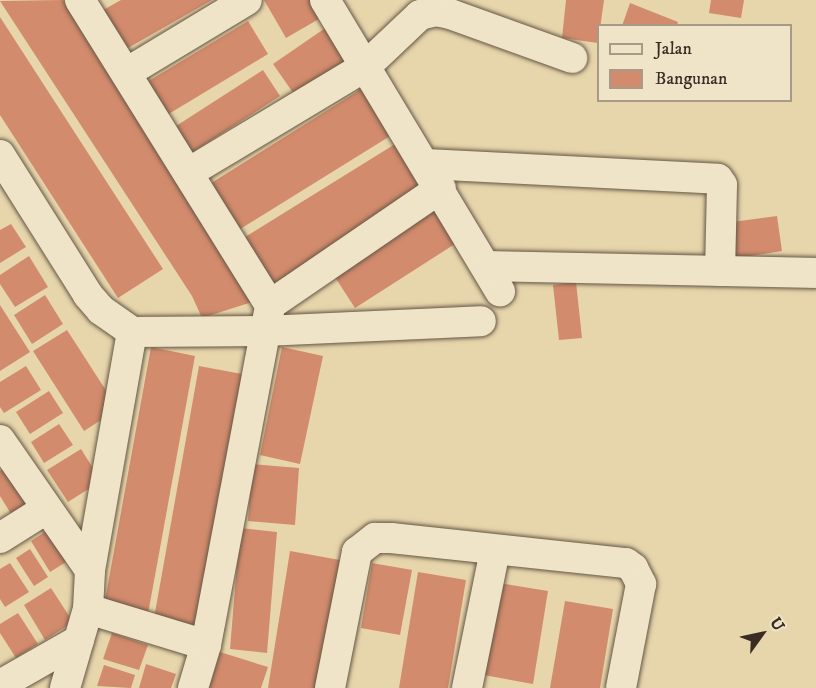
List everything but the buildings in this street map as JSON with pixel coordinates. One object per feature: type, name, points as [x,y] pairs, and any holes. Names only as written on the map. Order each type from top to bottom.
[{"type":"street","points":[[80,0],[188,173],[267,318]]},
{"type":"street","points":[[126,73],[247,0]]},
{"type":"street","points":[[325,0],[494,279],[720,271],[816,273]]},
{"type":"street","points":[[188,173],[366,66],[405,26],[420,15],[436,11],[534,41],[572,58]]},
{"type":"street","points":[[0,155],[88,295],[100,310],[132,332],[267,318],[481,321]]},
{"type":"street","points":[[193,688],[206,645],[267,318],[433,176],[718,179],[722,185],[720,271]]},
{"type":"street","points":[[65,688],[88,609],[90,570],[132,332]]},
{"type":"street","points":[[0,440],[46,510],[90,570]]},
{"type":"street","points":[[0,538],[46,510]]},
{"type":"street","points":[[330,688],[357,552],[375,538],[626,563],[633,568],[641,584],[621,688]]},
{"type":"street","points":[[467,688],[495,550]]},
{"type":"street","points":[[88,609],[206,645]]},
{"type":"street","points":[[0,685],[79,640]]}]
